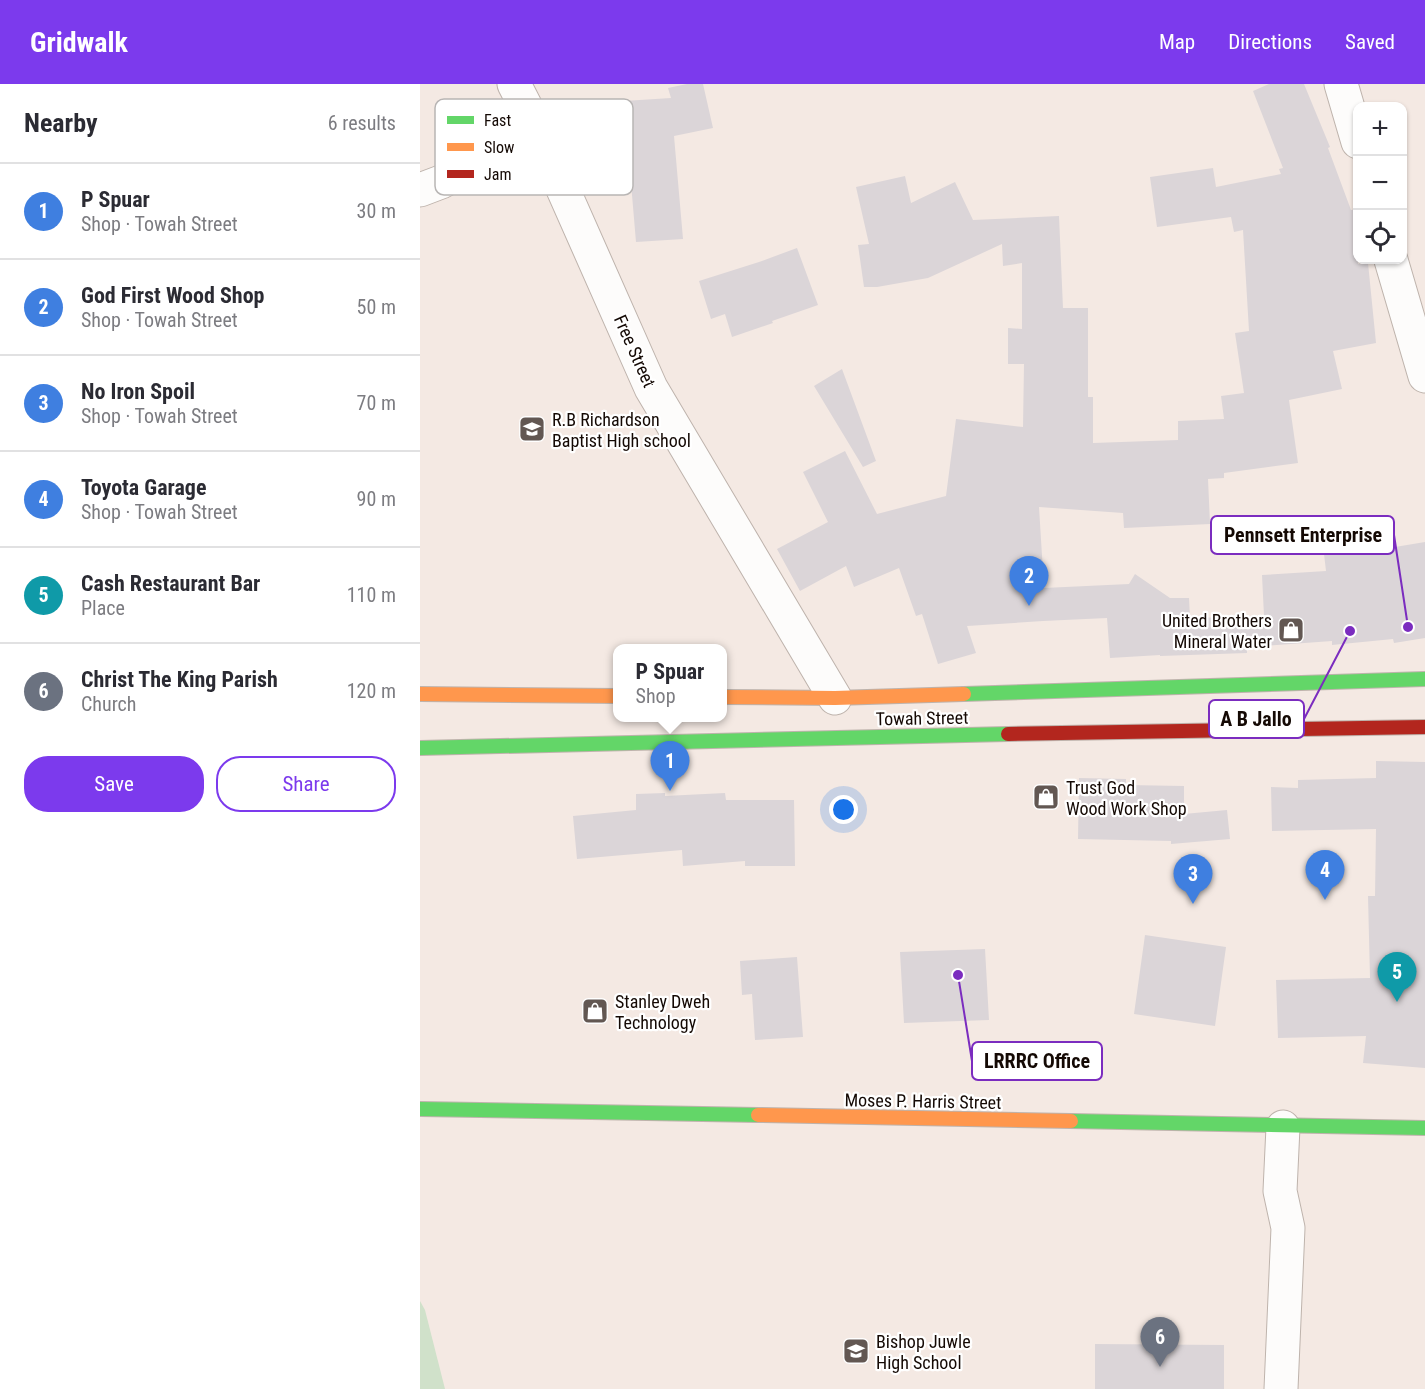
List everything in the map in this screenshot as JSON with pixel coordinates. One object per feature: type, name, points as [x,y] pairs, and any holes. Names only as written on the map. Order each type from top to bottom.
[{"type":"main road","name":"Towah Street","points":[[727,697],[835,698],[1425,679]]},
{"type":"main road","points":[[420,694],[613,696]]},
{"type":"main road","name":"Towah Street","points":[[420,748],[808,738],[1425,727]]},
{"type":"main road","name":"Moses P. Harris Street","points":[[420,1109],[1425,1128]]},
{"type":"street","name":"Free Street","points":[[514,84],[522,99]]},
{"type":"street","points":[[1341,84],[1353,125]]},
{"type":"street","points":[[420,190],[435,184]]},
{"type":"street","name":"Free Street","points":[[566,195],[651,388],[835,698]]},
{"type":"street","points":[[1392,264],[1425,376]]},
{"type":"street","points":[[1281,1389],[1288,1228],[1280,1191],[1283,1126]]},
{"type":"green space","points":[[420,1301],[425,1310],[445,1389],[420,1389]]},
{"type":"building","points":[[687,84],[703,84],[713,128],[674,136],[683,239],[636,242],[632,195],[633,100],[671,98],[668,88]]},
{"type":"building","points":[[1269,84],[1304,84],[1330,147],[1328,148],[1351,210],[1353,210],[1353,264],[1368,264],[1376,343],[1333,351],[1342,389],[1289,400],[1298,463],[1224,473],[1224,478],[1208,479],[1210,524],[1124,528],[1123,513],[1039,507],[1044,588],[1129,584],[1135,574],[1170,598],[1189,598],[1190,618],[1264,616],[1262,575],[1326,571],[1324,554],[1358,549],[1359,553],[1425,542],[1425,638],[1394,643],[1393,639],[1332,645],[1332,641],[1247,647],[1247,653],[1110,658],[1107,618],[1043,621],[967,626],[976,653],[938,664],[922,614],[916,616],[899,568],[854,587],[846,566],[800,591],[777,549],[828,522],[803,472],[845,451],[877,514],[946,496],[956,419],[1023,427],[1024,364],[1008,364],[1008,328],[1022,329],[1022,263],[1003,266],[1002,244],[928,278],[877,287],[864,287],[858,245],[869,244],[856,187],[905,176],[911,203],[955,182],[973,220],[1059,216],[1063,308],[1088,308],[1088,397],[1093,397],[1093,443],[1178,440],[1178,421],[1224,419],[1221,396],[1244,393],[1235,333],[1249,331],[1243,230],[1234,232],[1231,217],[1157,227],[1150,177],[1213,168],[1216,187],[1281,174],[1279,169],[1283,168],[1253,91]]},
{"type":"building","points":[[797,248],[818,305],[732,337],[725,314],[711,319],[699,281]]},
{"type":"building","points":[[842,369],[876,461],[863,467],[814,386]]},
{"type":"building","points":[[1376,761],[1425,762],[1425,1068],[1363,1063],[1366,1036],[1278,1038],[1276,980],[1370,978],[1368,896],[1375,896],[1376,829],[1272,831],[1271,787],[1298,788],[1298,780],[1376,778]]},
{"type":"building","points":[[1079,778],[1126,779],[1126,785],[1184,786],[1184,814],[1227,810],[1230,839],[1171,844],[1171,841],[1078,839]]},
{"type":"building","points":[[665,793],[665,796],[725,793],[726,800],[794,800],[795,866],[745,866],[745,861],[683,866],[682,850],[577,859],[573,816],[636,810],[636,794]]},
{"type":"building","points":[[1145,935],[1226,947],[1215,1026],[1134,1014]]},
{"type":"building","points":[[985,949],[989,1020],[904,1023],[900,952]]},
{"type":"building","points":[[797,957],[803,1037],[755,1040],[752,994],[742,995],[740,961]]},
{"type":"building","points":[[1095,1344],[1224,1345],[1224,1389],[1095,1389]]},
{"type":"traffic: fast","points":[[964,694],[1425,679]]},
{"type":"traffic: fast","points":[[420,748],[1008,734]]},
{"type":"traffic: fast","points":[[420,1109],[758,1115]]},
{"type":"traffic: fast","points":[[1071,1121],[1425,1128]]},
{"type":"traffic: slow","points":[[420,694],[613,696]]},
{"type":"traffic: slow","points":[[727,697],[835,698],[964,694]]},
{"type":"traffic: slow","points":[[758,1115],[1071,1121]]},
{"type":"traffic: jam","points":[[1008,734],[1425,727]]},
{"type":"place","name":"R.B Richardson Baptist High school","points":[[532,429]]},
{"type":"place","name":"God First Wood Shop","points":[[1029,606]]},
{"type":"place","name":"Pennsett Enterprise","points":[[1408,627]]},
{"type":"place","name":"United Brothers Mineral Water","points":[[1291,630]]},
{"type":"place","name":"A B Jallo","points":[[1350,631]]},
{"type":"place","name":"P Spuar","points":[[670,791]]},
{"type":"place","name":"Trust God Wood Work Shop","points":[[1046,797]]},
{"type":"place","name":"Toyota Garage","points":[[1325,900]]},
{"type":"place","name":"No Iron Spoil","points":[[1193,904]]},
{"type":"place","name":"LRRRC Office","points":[[958,975]]},
{"type":"place","name":"Cash Restaurant Bar","points":[[1397,1002]]},
{"type":"place","name":"Stanley Dweh Technology","points":[[595,1011]]},
{"type":"place","name":"Bishop Juwle High School","points":[[856,1351]]},
{"type":"place","name":"Christ The King Parish","points":[[1160,1367]]}]
